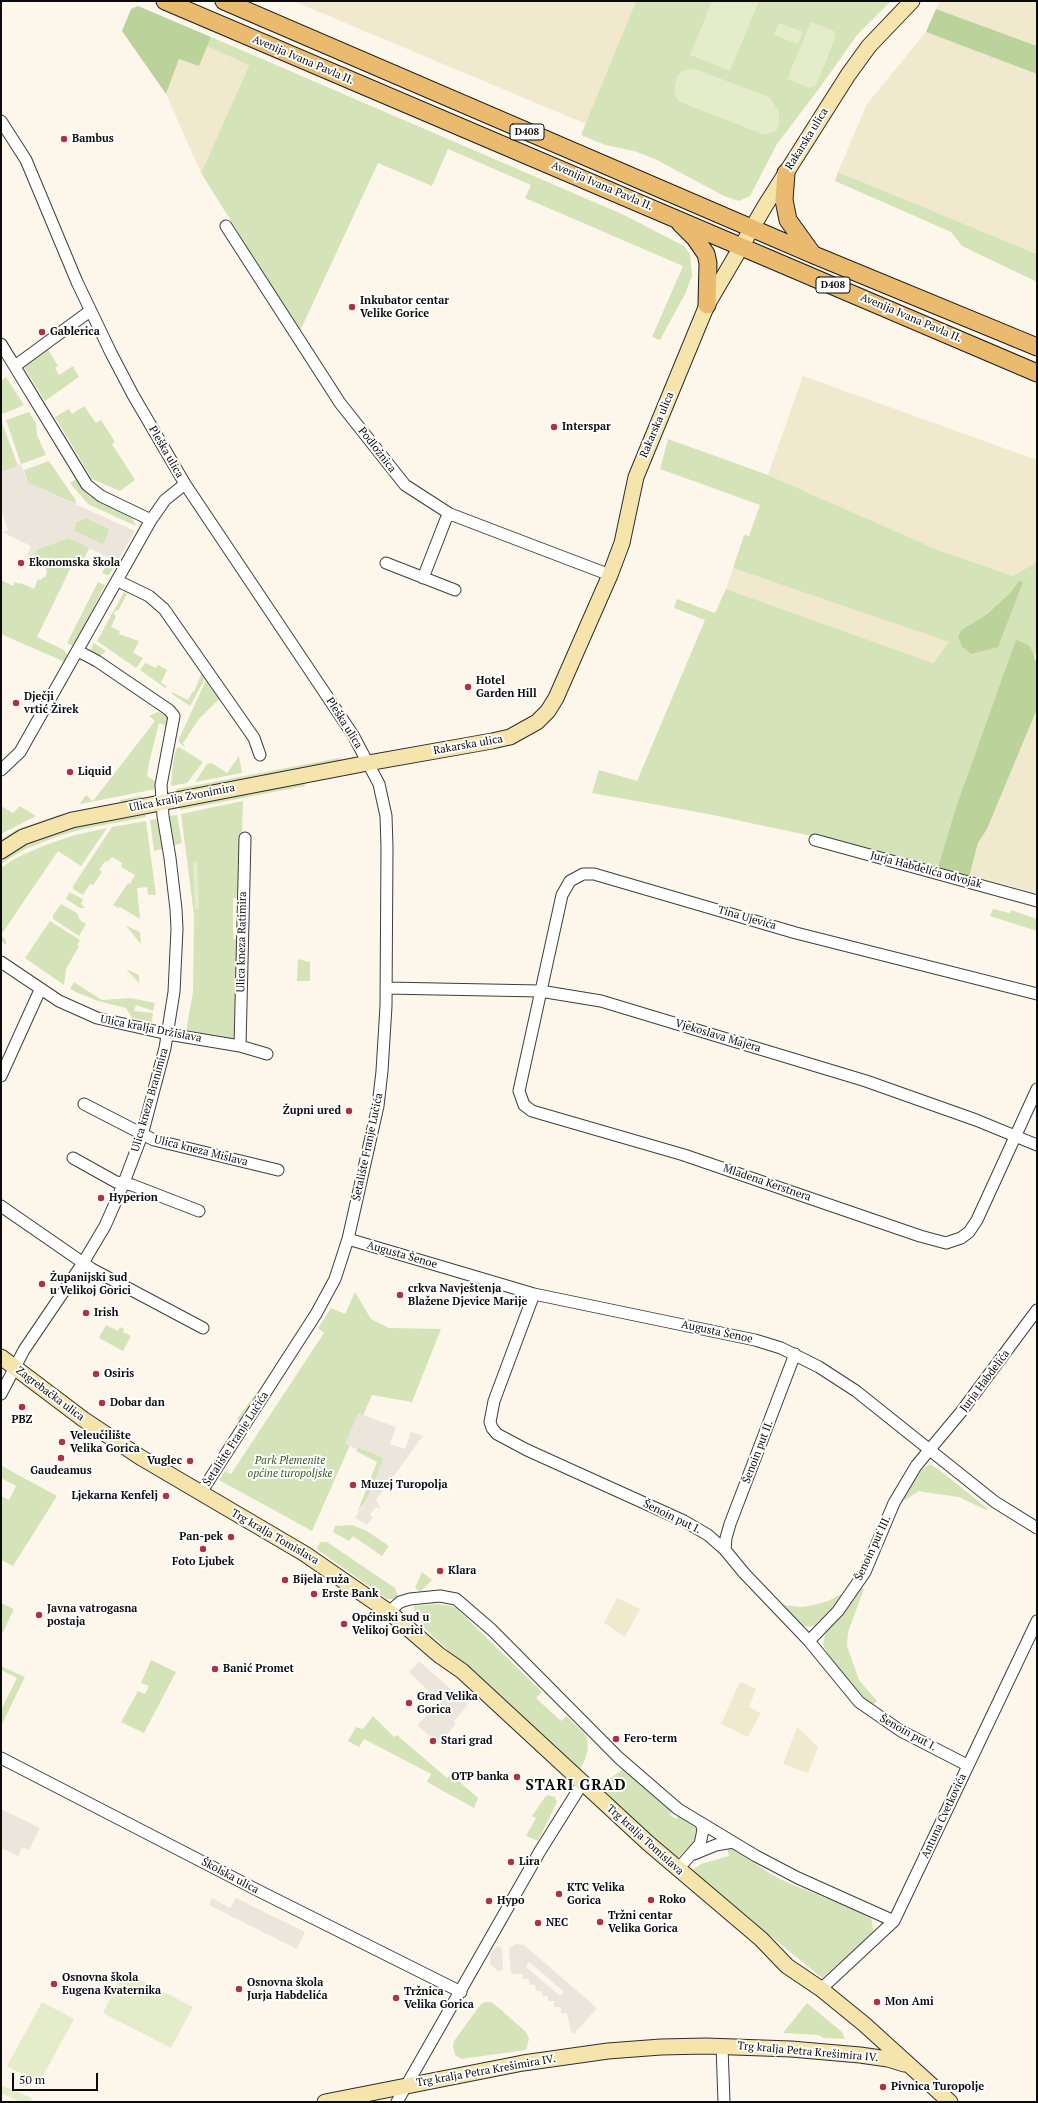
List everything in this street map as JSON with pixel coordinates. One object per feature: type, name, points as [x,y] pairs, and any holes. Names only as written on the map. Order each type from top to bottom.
[{"type":"main road","name":"Avenija Ivana Pavla II.","points":[[165,1],[673,216],[1037,373]]},
{"type":"main road","name":"Avenija Ivana Pavla II.","points":[[224,1],[814,255],[1037,347]]},
{"type":"main road","name":"Rakarska ulica","points":[[368,763],[500,739],[523,731],[537,722],[548,711],[556,698],[610,575],[622,543],[636,476],[707,305],[752,228],[848,75],[869,46],[912,1]]},
{"type":"main road","points":[[786,173],[784,200],[788,220],[814,255]]},
{"type":"main road","points":[[673,216],[695,238],[706,254],[708,263],[707,305]]},
{"type":"main road","name":"Ulica kralja Zvonimira","points":[[1,851],[23,837],[72,820],[368,763]]},
{"type":"main road","name":"Zagrebačka ulica","points":[[1,1357],[83,1419],[140,1457],[200,1494]]},
{"type":"main road","name":"Trg kralja Tomislava","points":[[200,1494],[305,1554],[389,1612],[439,1655],[462,1671],[582,1784],[678,1869],[761,1939],[787,1966],[821,1989],[868,2027],[910,2068]]},
{"type":"main road","points":[[853,2054],[864,2049],[869,2042],[868,2027]]},
{"type":"main road","name":"Trg kralja Petra Krešimira IV.","points":[[408,2085],[523,2063],[608,2051],[682,2046],[722,2046],[853,2054],[888,2059],[910,2068]]},
{"type":"main road","points":[[910,2068],[950,2102]]},
{"type":"main road","points":[[325,2102],[408,2085]]},
{"type":"main road","points":[[362,2094],[369,2095],[377,2102]]},
{"type":"street","name":"Pleška ulica","points":[[1,121],[26,160],[90,311],[133,395],[185,484],[349,728],[368,763]]},
{"type":"street","name":"Podložnica","points":[[226,226],[340,403],[405,485],[450,514],[610,575]]},
{"type":"street","points":[[14,366],[90,311]]},
{"type":"street","points":[[1,344],[87,485],[101,496],[151,520]]},
{"type":"street","points":[[1,770],[20,752],[118,581],[151,520],[165,500],[185,484]]},
{"type":"street","points":[[423,578],[446,519],[450,514]]},
{"type":"street","points":[[386,563],[455,590]]},
{"type":"street","points":[[118,581],[149,596],[164,609],[254,738],[260,755]]},
{"type":"street","name":"Ulica kneza Branimira","points":[[1,1394],[16,1368],[24,1350],[83,1263],[105,1226],[123,1185],[142,1135],[168,1034],[174,992],[177,929],[170,858],[162,802],[164,765],[174,720],[172,712],[97,661],[78,651]]},
{"type":"street","name":"Šetalište Franje Lučića","points":[[200,1494],[316,1314],[335,1279],[348,1239],[378,1100],[384,1040],[386,988],[387,825],[379,784],[368,763]]},
{"type":"street","name":"Ulica kneza Ratimira","points":[[240,1046],[245,838]]},
{"type":"street","name":"Jurja Habdelića odvojak","points":[[816,840],[1037,901]]},
{"type":"street","name":"Tina Ujevića","points":[[540,991],[564,890],[566,886],[575,878],[583,874],[594,874],[796,933],[1037,994]]},
{"type":"street","name":"Ulica kralja Držislava","points":[[1,962],[40,990],[75,1009],[97,1018],[168,1034],[240,1046],[267,1054]]},
{"type":"street","name":"Vjekoslava Majera","points":[[386,988],[540,991],[601,1001],[809,1063],[922,1100],[1037,1145]]},
{"type":"street","points":[[1,1076],[40,990]]},
{"type":"street","name":"Mladena Kerstnera","points":[[540,991],[519,1092],[524,1105],[532,1111],[691,1157],[936,1241],[946,1243],[954,1241],[969,1232],[977,1220],[1037,1089]]},
{"type":"street","name":"Ulica kneza Mislava","points":[[84,1104],[142,1135],[278,1170]]},
{"type":"street","points":[[73,1158],[123,1185],[132,1185],[199,1211]]},
{"type":"street","points":[[1,1206],[83,1263],[204,1328]]},
{"type":"street","name":"Augusta Šenoe","points":[[348,1239],[534,1294],[755,1340],[795,1354],[819,1367],[856,1391],[996,1502],[1037,1528]]},
{"type":"street","name":"Šenoin put I.","points":[[534,1294],[494,1401],[491,1415],[492,1428],[497,1434],[511,1442],[696,1527],[725,1550],[744,1573],[809,1641],[848,1691],[872,1713],[900,1731],[968,1765]]},
{"type":"street","name":"Jurja Habdelića","points":[[929,1449],[960,1412],[1037,1310]]},
{"type":"street","name":"Šenoin put II.","points":[[725,1550],[726,1538],[730,1524],[795,1354]]},
{"type":"street","name":"Šenoin put III.","points":[[809,1641],[838,1610],[865,1572],[894,1503],[916,1466],[929,1449]]},
{"type":"street","points":[[389,1612],[400,1602],[410,1599],[449,1597],[464,1604],[619,1758],[678,1809],[798,1878],[894,1921]]},
{"type":"street","name":"Antuna Cvetkovića","points":[[821,1989],[894,1921],[1037,1621]]},
{"type":"street","name":"Školska ulica","points":[[1,1758],[261,1892],[461,1992]]},
{"type":"street","name":"Trg kralja Petra Krešimira IV.","points":[[408,2085],[540,1851],[582,1784]]},
{"type":"street","points":[[678,1869],[692,1855],[702,1839],[701,1823]]},
{"type":"street","points":[[692,1855],[712,1846],[733,1842]]},
{"type":"street","points":[[722,2046],[724,2102]]},
{"type":"street","points":[[397,2102],[408,2085]]},
{"type":"shaded area","points":[[293,1],[636,1],[586,124]]},
{"type":"shaded area","points":[[940,1],[1037,1],[1037,46],[936,9]]},
{"type":"shaded area","points":[[926,32],[1037,74],[1037,254],[838,172],[867,104]]},
{"type":"shaded area","points":[[207,46],[249,64],[201,173],[166,94],[179,59],[199,66]]},
{"type":"shaded area","points":[[803,376],[1037,460],[1037,558],[1035,563],[1013,576],[938,550],[768,475]]},
{"type":"shaded area","points":[[21,464],[28,483],[135,531],[117,562],[69,538],[37,549],[33,558],[27,555],[31,546],[2,532],[8,530],[1,509],[1,472]],"holes":[[[86,518],[108,528],[109,531],[104,543],[101,544],[74,531],[76,522]]]},
{"type":"shaded area","points":[[733,568],[949,642],[933,663],[726,589]]},
{"type":"shaded area","points":[[1037,709],[1037,897],[969,877],[978,843],[987,829]]},
{"type":"shaded area","points":[[358,1413],[396,1427],[390,1444],[405,1449],[411,1432],[423,1436],[376,1500],[380,1507],[379,1509],[376,1507],[370,1514],[373,1517],[367,1525],[355,1518],[368,1497],[384,1458],[358,1447],[357,1449],[345,1444]]},
{"type":"shaded area","points":[[617,1598],[640,1609],[625,1637],[604,1623]]},
{"type":"shaded area","points":[[419,1661],[468,1705],[454,1721],[456,1724],[439,1744],[417,1725],[440,1702],[409,1672]]},
{"type":"shaded area","points":[[740,1682],[756,1689],[749,1707],[761,1713],[748,1737],[721,1724]]},
{"type":"shaded area","points":[[797,1727],[818,1747],[808,1773],[783,1764]]},
{"type":"shaded area","points":[[1,1809],[40,1828],[29,1850],[22,1847],[18,1856],[1,1848]]},
{"type":"shaded area","points":[[212,1898],[230,1908],[236,1898],[305,1932],[297,1949],[209,1905]]},
{"type":"shaded area","points":[[516,1944],[524,1945],[597,2008],[574,2034],[571,2032],[567,2013],[561,2013],[561,2007],[554,2007],[554,2001],[548,2001],[548,1996],[542,1996],[542,1991],[536,1991],[535,1985],[529,1985],[529,1979],[523,1979],[523,1974],[511,1974],[510,1947]],"holes":[[[529,1962],[564,1992],[560,1996],[526,1967]]]},
{"type":"shaded area","points":[[497,1946],[502,1948],[503,1970],[498,1971],[490,1964],[490,1954]]},
{"type":"green space","points":[[636,1],[891,1],[857,35],[777,144],[750,196],[739,201],[724,196],[655,159],[634,151],[605,145],[581,135]]},
{"type":"green space","points":[[712,1],[759,1],[730,71],[690,55]]},
{"type":"green space","points":[[138,6],[211,37],[199,66],[179,59],[166,94],[122,31],[131,9]]},
{"type":"green space","points":[[936,9],[1037,46],[1037,74],[926,32]]},
{"type":"green space","points":[[811,22],[834,31],[836,36],[816,86],[810,88],[787,79]]},
{"type":"green space","points":[[779,23],[803,32],[798,44],[774,35]]},
{"type":"green space","points":[[211,37],[622,214],[684,246],[690,254],[692,276],[685,294],[660,340],[652,337],[683,266],[525,198],[531,185],[448,149],[432,186],[378,163],[300,331],[201,173],[249,65],[207,46]]},
{"type":"green space","points":[[695,69],[769,97],[779,111],[779,124],[776,131],[765,135],[680,102],[675,96],[674,90],[677,76],[683,70]]},
{"type":"green space","points":[[838,172],[1037,254],[1037,282],[962,246],[951,232],[835,181]]},
{"type":"green space","points":[[48,349],[58,366],[55,368],[59,375],[73,366],[79,377],[45,401],[24,367]]},
{"type":"green space","points":[[6,377],[24,405],[3,414],[1,408],[1,381]]},
{"type":"green space","points":[[84,406],[96,423],[101,420],[115,442],[112,444],[135,480],[120,491],[92,479],[55,417],[69,409],[72,414]]},
{"type":"green space","points":[[29,412],[36,423],[37,435],[46,455],[21,464],[6,420]]},
{"type":"green space","points":[[2,423],[18,466],[1,472],[1,425]]},
{"type":"green space","points":[[668,439],[768,475],[938,550],[1013,576],[1035,563],[1037,558],[1037,650],[1034,658],[1030,646],[1016,639],[956,807],[937,870],[816,837],[708,814],[592,793],[599,770],[637,781],[705,620],[674,608],[677,599],[715,613],[726,589],[933,663],[949,642],[733,568],[744,535],[749,536],[760,505],[660,469]],"holes":[[[1019,581],[971,654],[962,647],[958,637],[961,630],[987,614],[1010,593]]]},
{"type":"green space","points":[[49,461],[75,499],[76,504],[28,483],[24,470]]},
{"type":"green space","points":[[76,479],[90,495],[132,518],[136,526],[88,504],[70,483]]},
{"type":"green space","points":[[86,518],[108,528],[109,531],[104,543],[101,544],[74,531],[76,522]]},
{"type":"green space","points":[[69,538],[90,547],[81,564],[74,561],[37,637],[64,650],[69,657],[67,663],[1,634],[1,580],[13,586],[15,582],[34,589],[38,579],[41,580],[43,577],[45,578],[47,572],[44,563],[33,558],[37,549]]},
{"type":"green space","points":[[110,557],[117,562],[109,575],[107,575],[102,573]]},
{"type":"green space","points":[[1019,581],[1023,582],[998,647],[971,654],[962,647],[958,637],[961,630],[987,614],[1010,593]]},
{"type":"green space","points":[[98,582],[105,585],[74,647],[67,643]]},
{"type":"green space","points":[[124,592],[127,594],[118,611],[116,610],[114,614],[116,616],[111,627],[120,631],[119,634],[139,641],[133,653],[143,658],[136,668],[97,641]]},
{"type":"green space","points":[[1016,639],[1030,646],[1037,664],[1037,709],[987,829],[978,843],[969,877],[937,870],[956,807]]},
{"type":"green space","points":[[94,643],[106,651],[99,657],[91,650]]},
{"type":"green space","points":[[145,663],[156,668],[158,665],[167,670],[161,683],[167,686],[165,688],[140,670]]},
{"type":"green space","points":[[202,672],[206,677],[190,706],[172,694],[172,692],[188,700],[193,691],[194,692]]},
{"type":"green space","points":[[207,678],[220,698],[199,719],[183,743],[185,748],[178,741]]},
{"type":"green space","points":[[158,712],[164,714],[168,719],[167,726],[159,723],[149,763],[147,776],[155,781],[156,789],[80,804],[86,795],[93,801],[155,721],[149,716]]},
{"type":"green space","points":[[179,747],[203,762],[187,783],[171,786],[173,763],[176,749]]},
{"type":"green space","points":[[239,756],[242,773],[195,782],[207,764],[212,763],[227,773]]},
{"type":"green space","points":[[339,758],[343,760],[177,793],[176,789]]},
{"type":"green space","points":[[304,781],[305,786],[180,810],[179,806]]},
{"type":"green space","points":[[142,796],[143,800],[121,804],[120,800]]},
{"type":"green space","points":[[243,801],[242,833],[240,833],[240,875],[238,877],[238,898],[233,898],[233,939],[240,939],[237,1017],[233,1019],[236,1022],[234,1038],[230,1040],[186,1031],[193,992],[194,915],[181,814]]},
{"type":"green space","points":[[1,806],[13,813],[20,806],[36,816],[1,834]]},
{"type":"green space","points":[[145,812],[146,817],[83,829],[59,836],[25,849],[1,864],[1,858],[25,844],[60,830]]},
{"type":"green space","points":[[61,814],[64,816],[1,844],[1,839],[18,829]]},
{"type":"green space","points":[[177,815],[182,843],[173,846],[168,816]]},
{"type":"green space","points":[[157,819],[163,849],[154,851],[150,820]]},
{"type":"green space","points":[[146,821],[156,895],[148,895],[147,887],[137,888],[140,919],[120,907],[118,908],[113,905],[128,883],[130,884],[135,875],[121,867],[122,863],[112,857],[107,862],[105,861],[99,870],[102,872],[93,885],[90,884],[83,895],[73,889],[73,886],[112,827]]},
{"type":"green space","points":[[107,828],[81,866],[58,851],[1,935],[1,868],[14,859],[45,845],[75,835]]},
{"type":"green space","points":[[193,862],[197,862],[199,909],[195,909]]},
{"type":"green space","points":[[69,892],[83,899],[81,904],[85,908],[80,908],[66,899]]},
{"type":"green space","points":[[61,904],[77,913],[80,920],[86,924],[79,936],[53,919],[53,915]]},
{"type":"green space","points":[[993,909],[1010,913],[1011,910],[1037,919],[1037,931],[990,916]]},
{"type":"green space","points":[[50,921],[80,940],[77,945],[79,946],[66,969],[64,985],[25,958]]},
{"type":"green space","points":[[127,927],[140,932],[141,944]]},
{"type":"green space","points":[[1,935],[6,940],[6,945],[1,941]]},
{"type":"green space","points":[[298,959],[310,962],[310,981],[297,981]]},
{"type":"green space","points":[[126,969],[139,975],[139,983]]},
{"type":"green space","points":[[74,982],[102,1000],[131,998],[155,1003],[153,1011],[136,1005],[134,1011],[153,1013],[152,1022],[132,1018],[126,1008],[98,1001],[70,989]]},
{"type":"green space","name":"Park Plemenite općine turopoljske","points":[[355,1292],[371,1319],[389,1328],[441,1329],[412,1402],[372,1395],[312,1531],[219,1480],[225,1471],[231,1474],[324,1333],[318,1328],[331,1308],[345,1314]]},
{"type":"green space","points":[[106,1325],[118,1331],[120,1327],[124,1329],[123,1332],[131,1336],[123,1351],[99,1338]]},
{"type":"green space","points":[[257,1392],[260,1394],[240,1421],[237,1419]]},
{"type":"green space","points":[[358,1447],[384,1458],[368,1497],[357,1513],[377,1462],[356,1451]]},
{"type":"green space","points":[[930,1464],[988,1509],[986,1510],[959,1497],[919,1491],[905,1500],[902,1499],[918,1472]]},
{"type":"green space","points":[[2,1466],[57,1496],[13,1566],[1,1560],[1,1496],[9,1500],[16,1486],[1,1478]]},
{"type":"green space","points":[[352,1525],[367,1531],[389,1546],[382,1556],[353,1536],[349,1541],[333,1532],[335,1526]]},
{"type":"green space","points":[[320,1542],[327,1542],[395,1588],[398,1597],[394,1599],[387,1599],[318,1550],[317,1548]]},
{"type":"green space","points":[[422,1572],[432,1580],[420,1592],[415,1588]]},
{"type":"green space","points":[[862,1587],[864,1589],[848,1632],[847,1646],[859,1680],[877,1701],[872,1706],[858,1694],[845,1678],[827,1653],[823,1644],[826,1631]]},
{"type":"green space","points":[[845,1592],[846,1593],[815,1625],[810,1627],[799,1625],[782,1605],[803,1607],[814,1605],[828,1601]]},
{"type":"green space","points":[[1,1603],[14,1609],[1,1636]]},
{"type":"green space","points":[[438,1604],[452,1606],[458,1610],[542,1692],[536,1698],[561,1721],[566,1716],[583,1732],[587,1737],[588,1749],[578,1774],[414,1618],[414,1606]]},
{"type":"green space","points":[[151,1660],[176,1672],[144,1733],[121,1722],[138,1691],[145,1694],[149,1686],[141,1683]]},
{"type":"green space","points":[[1,1666],[25,1677],[1,1726],[1,1710],[17,1678],[1,1670]]},
{"type":"green space","points":[[373,1716],[394,1737],[397,1735],[447,1778],[451,1774],[478,1798],[474,1808],[427,1782],[431,1774],[364,1739],[359,1747],[348,1741],[356,1727],[363,1729]]},
{"type":"green space","points":[[623,1769],[672,1811],[669,1814],[676,1819],[679,1816],[699,1830],[696,1840],[680,1856],[672,1860],[595,1784],[598,1778],[603,1784]]},
{"type":"green space","points":[[548,1795],[555,1797],[557,1802],[538,1841],[526,1836],[536,1818],[532,1816]]},
{"type":"green space","points":[[727,1848],[735,1849],[769,1873],[788,1883],[860,1911],[871,1918],[874,1933],[822,1978],[691,1871],[701,1864],[729,1856]]},
{"type":"green space","points":[[124,1972],[193,2007],[171,2048],[103,2013]]},
{"type":"green space","points":[[42,2002],[74,2019],[39,2083],[7,2066]]},
{"type":"green space","points":[[491,2002],[526,2032],[529,2039],[526,2050],[461,2059],[455,2055],[453,2047],[454,2041],[481,2004]]},
{"type":"green space","points":[[807,2003],[842,2032],[845,2039],[823,2038],[819,2035],[783,2033]]},
{"type":"green space","points":[[1,2085],[32,2098],[30,2102],[21,2102],[1,2093]]},
{"type":"place","name":"Bambus","points":[[64,139]]},
{"type":"place","name":"Inkubator centar Velike Gorice","points":[[352,307]]},
{"type":"place","name":"Gablerica","points":[[42,332]]},
{"type":"place","name":"Interspar","points":[[554,427]]},
{"type":"place","name":"Ekonomska škola","points":[[21,563]]},
{"type":"place","name":"Hotel Garden Hill","points":[[468,687]]},
{"type":"place","name":"Dječji vrtić Žirek","points":[[16,703]]},
{"type":"place","name":"Liquid","points":[[70,772]]},
{"type":"place","name":"Župni ured","points":[[349,1111]]},
{"type":"place","name":"Hyperion","points":[[101,1198]]},
{"type":"place","name":"Županijski sud u Velikoj Gorici","points":[[42,1284]]},
{"type":"place","name":"crkva Navještenja Blažene Djevice Marije","points":[[400,1295]]},
{"type":"place","name":"Irish","points":[[86,1313]]},
{"type":"place","name":"Osiris","points":[[96,1374]]},
{"type":"place","name":"Dobar dan","points":[[102,1403]]},
{"type":"place","name":"PBZ","points":[[22,1407]]},
{"type":"place","name":"Veleučilište Velika Gorica","points":[[62,1442]]},
{"type":"place","name":"Gaudeamus","points":[[61,1458]]},
{"type":"place","name":"Vuglec","points":[[190,1461]]},
{"type":"place","name":"Muzej Turopolja","points":[[353,1485]]},
{"type":"place","name":"Ljekarna Kenfelj","points":[[166,1496]]},
{"type":"place","name":"Pan-pek","points":[[231,1537]]},
{"type":"place","name":"Foto Ljubek","points":[[203,1549]]},
{"type":"place","name":"Klara","points":[[440,1571]]},
{"type":"place","name":"Bijela ruža","points":[[285,1580]]},
{"type":"place","name":"Erste Bank","points":[[314,1594]]},
{"type":"place","name":"Javna vatrogasna postaja","points":[[39,1615]]},
{"type":"place","name":"Općinski sud u Velikoj Gorici","points":[[344,1624]]},
{"type":"place","name":"Banić Promet","points":[[215,1669]]},
{"type":"place","name":"Grad Velika Gorica","points":[[409,1703]]},
{"type":"place","name":"Fero-term","points":[[616,1739]]},
{"type":"place","name":"Stari grad","points":[[433,1741]]},
{"type":"place","name":"OTP banka","points":[[517,1777]]},
{"type":"place","name":"Lira","points":[[511,1862]]},
{"type":"place","name":"KTC Velika Gorica","points":[[559,1894]]},
{"type":"place","name":"Roko","points":[[651,1900]]},
{"type":"place","name":"Hypo","points":[[489,1901]]},
{"type":"place","name":"Tržni centar Velika Gorica","points":[[600,1922]]},
{"type":"place","name":"NEC","points":[[538,1923]]},
{"type":"place","name":"Osnovna škola Eugena Kvaternika","points":[[54,1984]]},
{"type":"place","name":"Osnovna škola Jurja Habdelića","points":[[239,1989]]},
{"type":"place","name":"Tržnica Velika Gorica","points":[[396,1998]]},
{"type":"place","name":"Mon Ami","points":[[877,2002]]},
{"type":"place","name":"Pivnica Turopolje","points":[[883,2087]]},
{"type":"district","name":"STARI GRAD","points":[[576,1786]]}]
